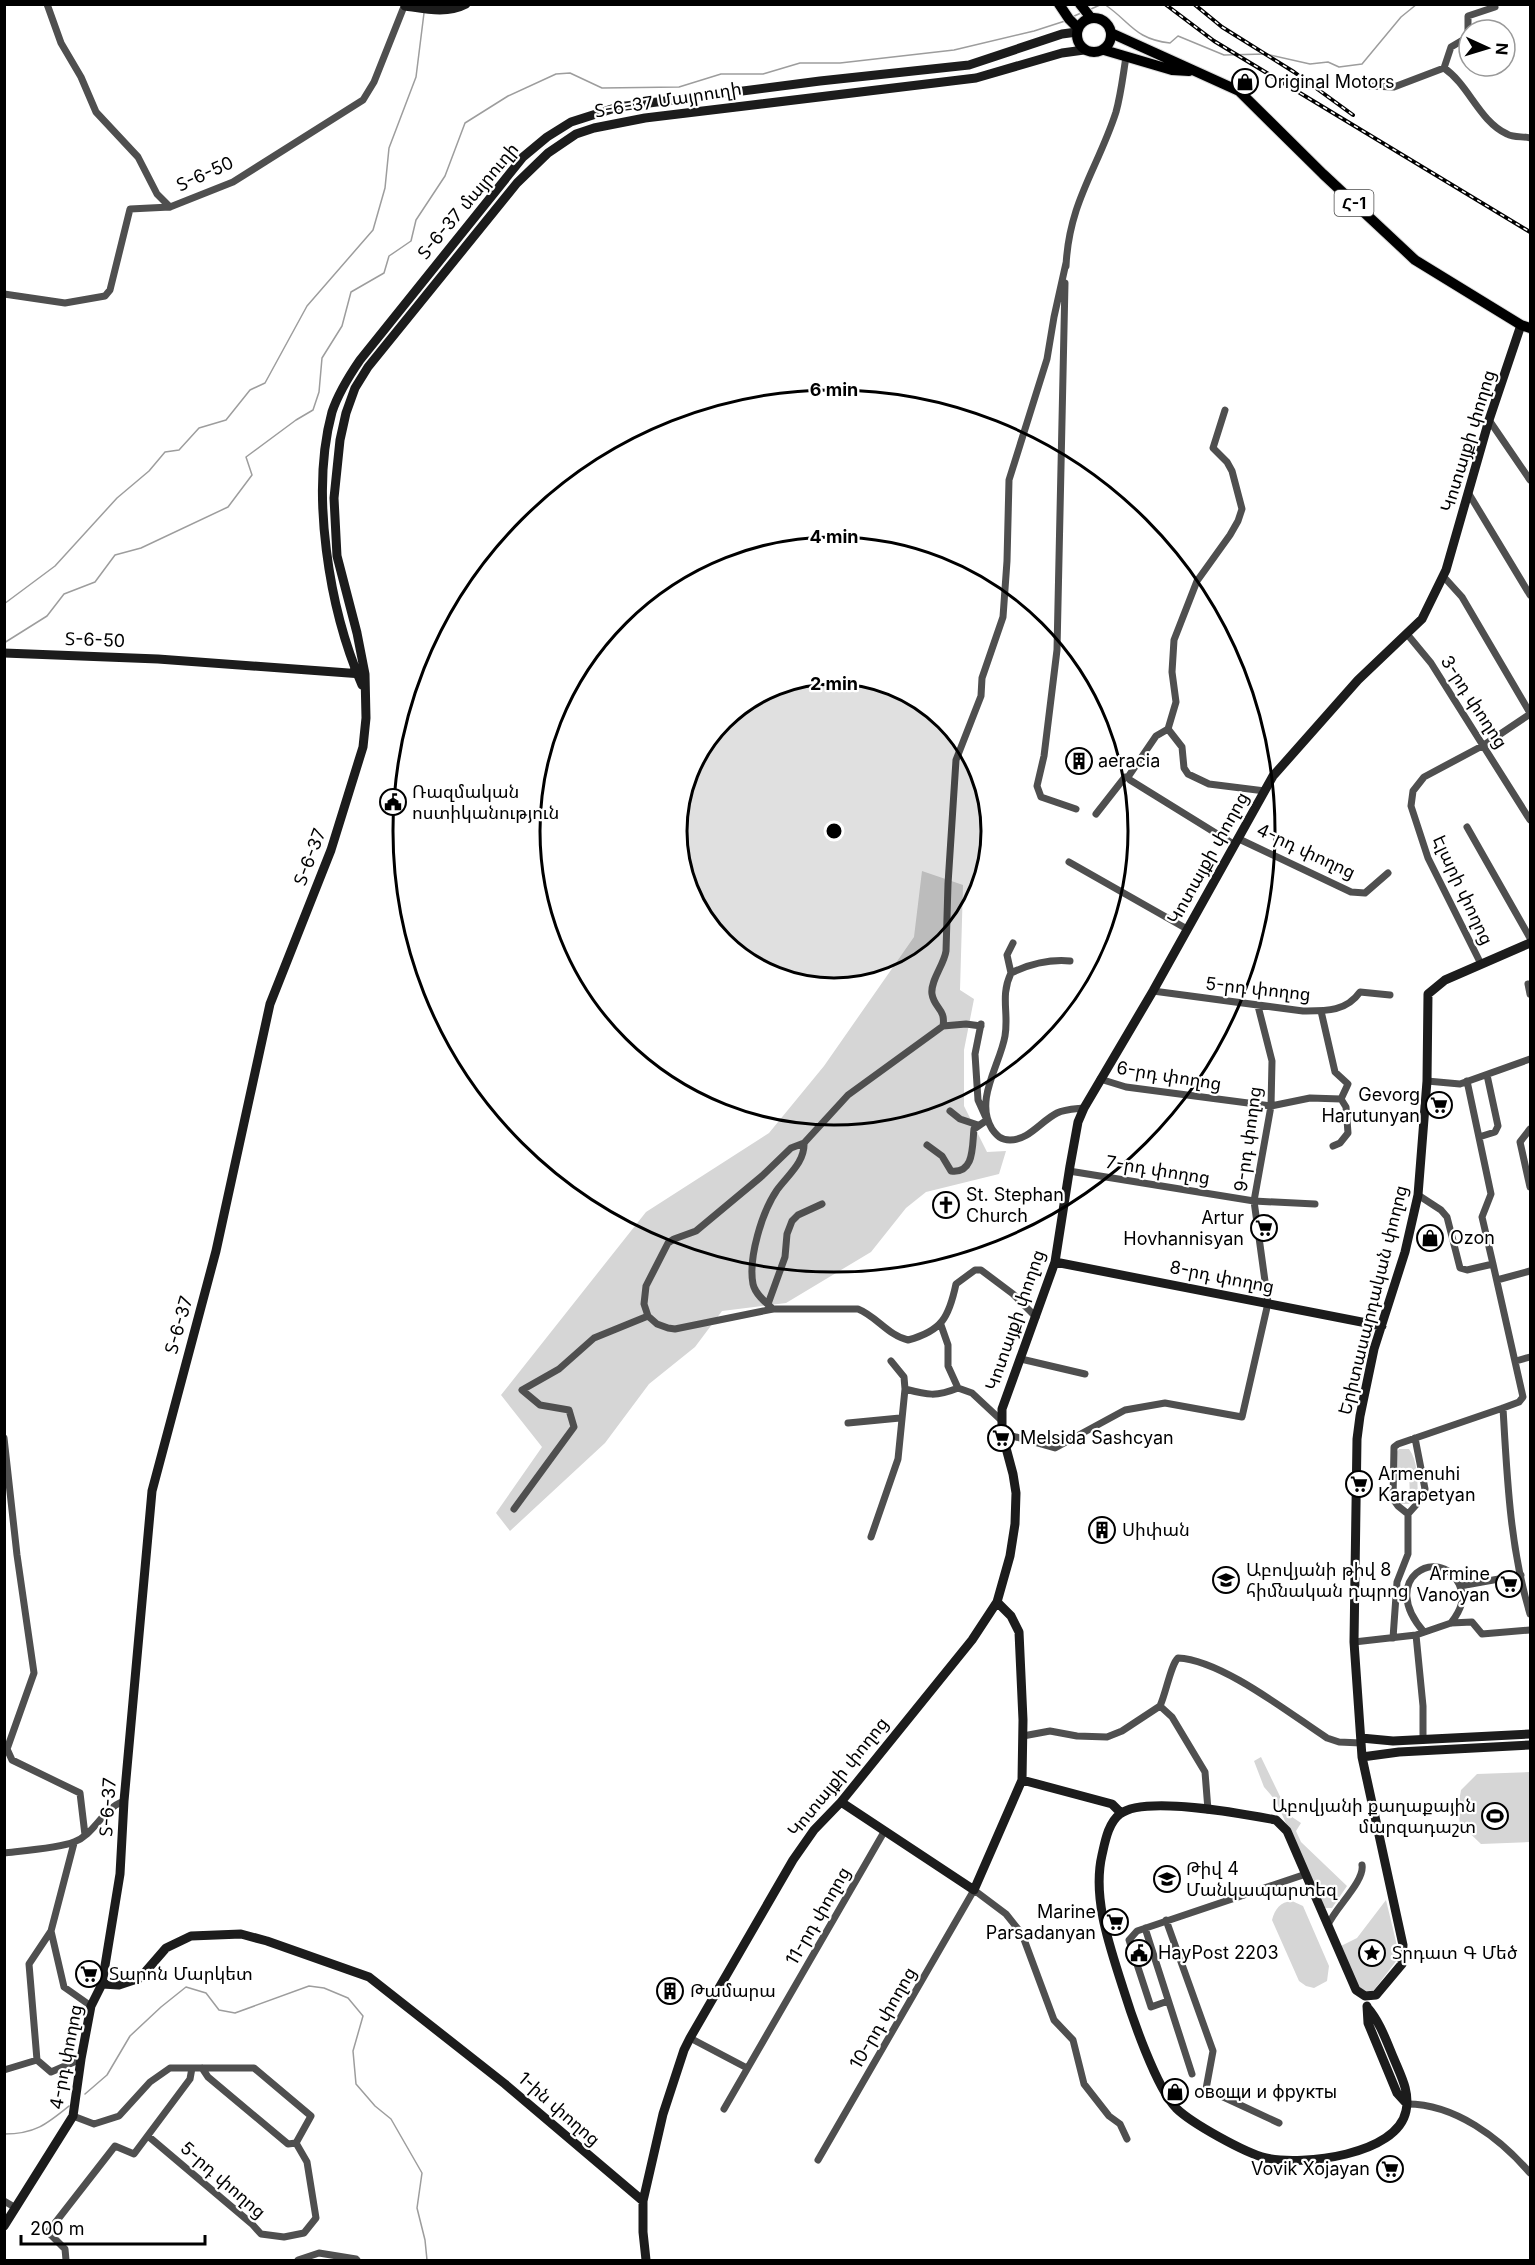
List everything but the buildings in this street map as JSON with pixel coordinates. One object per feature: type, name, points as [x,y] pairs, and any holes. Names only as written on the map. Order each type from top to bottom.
[{"type":"main road","name":"Տ-6-50","points":[[406,6],[436,11],[458,9],[466,4]]},
{"type":"main road","points":[[1059,4],[1077,30],[1078,42],[1084,50]]},
{"type":"main road","name":"Հ-1","points":[[1080,4],[1091,18],[1105,21],[1111,33],[1239,91],[1415,260],[1526,327],[1530,338]]},
{"type":"main road","points":[[1077,30],[1091,18]]},
{"type":"main road","name":"Տ-6-37 մայրուղի","points":[[365,691],[337,607],[326,558],[322,496],[327,439],[333,411],[346,381],[360,360],[410,305],[523,157],[547,137],[571,122],[618,107],[847,77],[969,65],[1077,30]]},
{"type":"main road","points":[[1104,50],[1110,43],[1111,33]]},
{"type":"main road","name":"Հ-1","points":[[1084,50],[1094,53],[1104,50],[1172,70],[1195,71]]},
{"type":"main road","name":"Տ-6-37 Մայրուղի","points":[[361,674],[357,633],[337,556],[334,498],[340,440],[346,413],[355,388],[410,305],[517,183],[548,153],[576,134],[645,118],[976,78],[1062,53],[1084,50]]},
{"type":"main road","points":[[643,103],[645,118]]},
{"type":"main road","name":"Կոտայքի փողոց","points":[[643,2201],[663,2114],[684,2050],[793,1860],[814,1830],[841,1802],[972,1640],[997,1602],[1010,1556],[1015,1524],[1013,1474],[1002,1433],[1002,1409],[1055,1262],[1078,1122],[1084,1108],[1153,992],[1273,776],[1358,680],[1422,619],[1443,576],[1489,420],[1526,327]]},
{"type":"main road","points":[[326,558],[337,556]]},
{"type":"main road","name":"Տ-6-50","points":[[4,653],[158,659],[361,674]]},
{"type":"main road","name":"Տ-6-37","points":[[102,1984],[120,1874],[124,1801],[152,1491],[216,1251],[270,1004],[331,850],[363,747],[366,718],[365,691]]},
{"type":"main road","name":"Երիտասարդական փողոց","points":[[1367,2000],[1378,1993],[1395,1974],[1402,1964],[1404,1952],[1362,1757],[1354,1642],[1357,1439],[1365,1394],[1382,1326],[1405,1252],[1418,1195],[1427,1082],[1428,994],[1445,980],[1530,944]]},
{"type":"main road","name":"8-րդ փողոց","points":[[1055,1262],[1382,1326]]},
{"type":"main road","points":[[841,1802],[974,1890],[1022,1780],[1023,1736],[1019,1632],[1011,1616],[997,1602]]},
{"type":"main road","points":[[1361,1740],[1423,1740],[1530,1734]]},
{"type":"main road","points":[[1362,1757],[1399,1752],[1530,1745]]},
{"type":"main road","points":[[1022,1780],[1112,1804],[1121,1813]]},
{"type":"main road","points":[[1160,1804],[1208,1810],[1279,1821],[1287,1831],[1354,1986],[1367,2000],[1377,2018],[1406,2087],[1407,2104],[1400,2125],[1378,2143],[1345,2154],[1292,2160],[1267,2158],[1255,2154],[1199,2126],[1174,2106],[1152,2064],[1125,1995],[1101,1904],[1100,1862],[1109,1829],[1121,1813],[1160,1804]]},
{"type":"main road","name":"1-ին փողոց","points":[[102,1984],[119,1985],[140,1978],[166,1948],[191,1936],[241,1934],[369,1977],[505,2084],[643,2201]]},
{"type":"main road","name":"4-րդ փողոց","points":[[16,2208],[73,2116],[91,2006],[102,1984]]},
{"type":"main road","points":[[643,2201],[646,2260]]},
{"type":"main road","name":"Տ-6-37","points":[[4,2226],[16,2208]]},
{"type":"street","points":[[47,4],[61,43],[81,77],[96,112],[138,157],[157,194],[170,207]]},
{"type":"street","name":"Տ-6-50","points":[[4,294],[64,303],[105,296],[110,290],[130,209],[170,207],[233,182],[363,100],[374,82],[406,6]]},
{"type":"street","points":[[1444,68],[1451,47],[1468,37],[1468,16],[1495,7]]},
{"type":"street","points":[[1076,809],[1041,797],[1037,786],[1044,756],[1057,650],[1063,327],[1067,245],[1072,219],[1116,111],[1126,57]]},
{"type":"street","points":[[1370,86],[1394,87],[1444,68]]},
{"type":"street","points":[[1444,68],[1455,75],[1499,129],[1509,136],[1530,138]]},
{"type":"street","points":[[943,1026],[942,1011],[935,1004],[932,992],[945,960],[946,951],[956,760],[981,696],[982,678],[1003,617],[1009,480],[1047,359],[1053,317],[1066,263]]},
{"type":"street","points":[[1096,814],[1125,777],[1128,777],[1156,736],[1168,729],[1176,702],[1172,672],[1174,640],[1197,581],[1230,535],[1242,508],[1232,471],[1227,462],[1213,448],[1225,410]]},
{"type":"street","points":[[1489,420],[1530,480]]},
{"type":"street","points":[[1469,494],[1530,595]]},
{"type":"street","points":[[1443,576],[1462,597],[1530,714]]},
{"type":"street","name":"3-րդ փողոց","points":[[1407,634],[1431,663],[1530,819]]},
{"type":"street","name":"Էլարի փողոց","points":[[1481,964],[1428,858],[1411,806],[1413,791],[1424,777],[1484,745],[1530,714]]},
{"type":"street","points":[[1168,729],[1182,747],[1184,768],[1188,774],[1209,784],[1265,791]]},
{"type":"street","name":"4-րդ փողոց","points":[[1128,777],[1237,842],[1352,892],[1365,893],[1388,873]]},
{"type":"street","points":[[1467,827],[1530,938]]},
{"type":"street","points":[[1069,862],[1187,930]]},
{"type":"street","points":[[987,1120],[987,1094],[992,1071],[1005,1038],[1004,992],[1011,973],[1007,955],[1013,943]]},
{"type":"street","points":[[1011,973],[1028,965],[1058,960],[1070,961]]},
{"type":"street","points":[[1528,984],[1530,994]]},
{"type":"street","name":"5-րդ փողոց","points":[[1153,992],[1258,1006],[1326,1012],[1347,1006],[1360,992],[1390,994]]},
{"type":"street","name":"9-րդ փողոց","points":[[1002,1433],[1055,1449],[1125,1410],[1165,1403],[1242,1417],[1268,1303],[1254,1201],[1271,1106],[1272,1061],[1258,1006]]},
{"type":"street","points":[[1321,1011],[1335,1072],[1348,1084],[1341,1099],[1346,1107],[1348,1133],[1340,1143],[1333,1146]]},
{"type":"street","points":[[1036,1317],[1013,1294],[981,1270],[975,1270],[956,1284],[955,1295],[941,1325],[923,1336],[908,1340],[874,1320],[867,1312],[858,1309],[770,1307],[675,1329],[657,1324],[648,1316],[644,1304],[646,1286],[668,1243],[696,1231],[762,1176],[791,1148],[804,1143],[848,1095],[943,1026],[981,1024],[975,1054],[978,1100],[998,1137],[1008,1141],[1020,1139],[1056,1113],[1084,1108]]},
{"type":"street","points":[[1427,1082],[1460,1084],[1530,1059]]},
{"type":"street","points":[[1479,1137],[1495,1132],[1498,1126],[1487,1074]]},
{"type":"street","name":"6-րդ փողոց","points":[[1100,1079],[1126,1087],[1271,1106],[1310,1098],[1341,1099]]},
{"type":"street","points":[[1408,1514],[1393,1499],[1394,1447],[1503,1408],[1522,1400],[1523,1397],[1482,1217],[1491,1194],[1467,1082]]},
{"type":"street","points":[[950,1111],[960,1119],[978,1125]]},
{"type":"street","points":[[927,1145],[942,1156],[951,1171],[962,1171],[968,1166],[972,1156],[974,1129],[987,1120]]},
{"type":"street","points":[[1530,1129],[1521,1142],[1530,1187]]},
{"type":"street","points":[[770,1307],[753,1286],[753,1260],[761,1221],[776,1192],[801,1159],[804,1143]]},
{"type":"street","name":"7-րդ փողոց","points":[[1069,1171],[1254,1201],[1314,1203]]},
{"type":"street","points":[[1418,1195],[1442,1210],[1447,1217],[1460,1268],[1467,1270],[1493,1264]]},
{"type":"street","points":[[770,1307],[785,1257],[787,1234],[792,1221],[798,1215],[822,1204]]},
{"type":"street","points":[[1497,1281],[1530,1271]]},
{"type":"street","points":[[514,1509],[574,1427],[569,1410],[540,1405],[522,1390],[559,1369],[594,1338],[648,1316]]},
{"type":"street","points":[[941,1325],[948,1345],[948,1366],[958,1388]]},
{"type":"street","points":[[1516,1362],[1530,1358]]},
{"type":"street","points":[[1020,1359],[1085,1374]]},
{"type":"street","points":[[871,1537],[898,1459],[900,1418],[905,1389],[904,1377],[891,1361]]},
{"type":"street","points":[[905,1389],[932,1396],[958,1388],[972,1393],[1002,1421]]},
{"type":"street","points":[[1503,1408],[1507,1482],[1521,1575],[1530,1614]]},
{"type":"street","points":[[848,1423],[900,1418]]},
{"type":"street","points":[[4,1438],[17,1555],[34,1673],[7,1749],[12,1760],[80,1793],[84,1835]]},
{"type":"street","points":[[1393,1638],[1397,1582],[1408,1554],[1408,1514],[1424,1496],[1425,1489],[1415,1438]]},
{"type":"street","points":[[1424,1632],[1413,1619],[1408,1608],[1407,1587],[1410,1579],[1422,1569],[1436,1567],[1450,1572],[1460,1586],[1463,1595],[1462,1605],[1451,1623]]},
{"type":"street","points":[[1460,1586],[1521,1575]]},
{"type":"street","points":[[1354,1642],[1416,1635],[1451,1623],[1472,1622],[1482,1634],[1530,1630]]},
{"type":"street","points":[[1416,1635],[1423,1706],[1423,1740]]},
{"type":"street","points":[[1023,1736],[1050,1731],[1077,1736],[1107,1737],[1122,1731],[1160,1706],[1165,1696],[1174,1661],[1178,1658],[1187,1658],[1235,1678],[1327,1738],[1339,1742],[1361,1740]]},
{"type":"street","points":[[1160,1706],[1172,1717],[1205,1772],[1208,1810]]},
{"type":"street","points":[[4,1853],[74,1843],[113,1805],[124,1801]]},
{"type":"street","name":"11-րդ փողոց","points":[[724,2109],[884,1832]]},
{"type":"street","points":[[74,1843],[51,1931],[29,1964],[37,2060],[51,2072],[81,2059]]},
{"type":"street","points":[[1328,1925],[1332,1915],[1359,1880],[1363,1871],[1362,1865]]},
{"type":"street","points":[[1168,2001],[1151,2007],[1130,1940],[1137,1931],[1306,1875]]},
{"type":"street","points":[[974,1890],[1006,1914],[1022,1934],[1054,2020],[1073,2040],[1084,2084],[1110,2116],[1120,2124],[1127,2139]]},
{"type":"street","name":"10-րդ փողոց","points":[[818,2160],[974,1890]]},
{"type":"street","points":[[1166,1920],[1213,2051],[1206,2089],[1279,2123]]},
{"type":"street","points":[[1145,1928],[1192,2074]]},
{"type":"street","points":[[51,1931],[64,1987],[91,2006]]},
{"type":"street","points":[[690,2038],[747,2068]]},
{"type":"street","points":[[4,2070],[37,2060]]},
{"type":"street","points":[[73,2116],[94,2124],[119,2116],[150,2082],[170,2068],[192,2068],[201,2068],[254,2068],[311,2116],[296,2143],[288,2144],[208,2077],[201,2068]]},
{"type":"street","points":[[66,2260],[65,2249],[48,2232],[115,2146],[134,2154],[190,2079],[192,2068]]},
{"type":"street","points":[[1407,2104],[1434,2106],[1461,2118],[1504,2146],[1530,2173]]},
{"type":"street","name":"5-րդ փողոց","points":[[148,2136],[261,2234],[284,2237],[304,2233],[316,2218],[307,2162],[296,2143]]},
{"type":"street","points":[[4,2201],[16,2208]]},
{"type":"street","points":[[298,2260],[319,2253],[357,2260]]},
{"type":"shaded area","points":[[922,871],[963,885],[960,990],[974,999],[964,1050],[964,1106],[987,1152],[1006,1151],[999,1174],[926,1192],[906,1208],[871,1252],[786,1303],[722,1311],[695,1347],[649,1384],[605,1443],[510,1531],[496,1513],[542,1447],[501,1395],[646,1212],[769,1133],[824,1066],[914,937]]},
{"type":"shaded area","points":[[1399,1449],[1409,1449],[1416,1465],[1418,1494],[1409,1504],[1401,1504],[1399,1498],[1410,1497],[1409,1473],[1397,1474],[1396,1453]]},
{"type":"shaded area","points":[[1261,1757],[1289,1815],[1301,1823],[1296,1831],[1301,1842],[1347,1886],[1332,1908],[1324,1908],[1276,1801],[1264,1787],[1254,1761]]},
{"type":"shaded area","name":"Աբովյանի քաղաքային մարզադաշտ","points":[[1530,1772],[1530,1842],[1481,1844],[1460,1824],[1458,1807],[1461,1790],[1477,1774]]},
{"type":"shaded area","points":[[1386,1900],[1398,1950],[1397,1960],[1374,1990],[1365,1992],[1360,1990],[1341,1946],[1357,1938]]},
{"type":"shaded area","points":[[1292,1901],[1303,1906],[1329,1966],[1327,1981],[1314,1988],[1299,1981],[1272,1920],[1279,1907]]},
{"type":"waterway","points":[[1091,9],[1102,4]]},
{"type":"waterway","points":[[1104,4],[1140,34],[1158,41],[1170,43],[1178,36],[1224,55],[1266,54],[1310,64],[1328,62],[1339,67],[1362,64],[1401,17],[1417,4]]},
{"type":"waterway","points":[[4,604],[55,566],[117,498],[149,471],[165,452],[179,450],[199,428],[226,420],[250,390],[265,383],[307,306],[373,230],[385,188],[389,148],[416,77],[424,13]]},
{"type":"waterway","points":[[1072,17],[1081,13]]},
{"type":"waterway","points":[[4,643],[47,616],[64,594],[95,582],[115,555],[141,548],[228,507],[252,475],[246,457],[313,410],[319,392],[322,358],[342,326],[351,292],[384,273],[389,256],[411,241],[416,220],[445,176],[465,123],[508,96],[556,74],[570,73],[602,88],[679,87],[721,74],[763,74],[800,63],[840,63],[954,50],[1034,31],[1065,21]]},
{"type":"waterway","points":[[85,2094],[107,2075],[130,2036],[186,1987],[206,1993],[219,2010],[235,2013],[309,1986],[324,1988],[348,1998],[363,2016],[353,2051],[356,2084],[375,2106],[391,2119],[422,2173],[417,2208],[425,2240],[427,2260]]},
{"type":"waterway","points":[[4,2134],[15,2134],[40,2127],[69,2106]]},
{"type":"railway","points":[[1165,4],[1214,41],[1530,232]]},
{"type":"railway","points":[[1194,4],[1222,27],[1294,72],[1353,115]]},
{"type":"place","name":"Original Motors","points":[[1245,82]]},
{"type":"place","name":"aeracia","points":[[1079,761]]},
{"type":"place","name":"Ռազմական ոստիկանություն","points":[[393,802]]},
{"type":"place","name":"Gevorg Harutunyan","points":[[1439,1105]]},
{"type":"place","name":"St. Stephan Church","points":[[946,1205]]},
{"type":"place","name":"Artur Hovhannisyan","points":[[1264,1228]]},
{"type":"place","name":"Ozon","points":[[1430,1238]]},
{"type":"place","name":"Melsida Sashcyan","points":[[1001,1438]]},
{"type":"place","name":"Armenuhi Karapetyan","points":[[1359,1484]]},
{"type":"place","name":"Սիփան","points":[[1102,1530]]},
{"type":"place","name":"Աբովյանի թիվ 8 հիմնական դպրոց","points":[[1226,1580]]},
{"type":"place","name":"Armine Vanoyan","points":[[1509,1584]]},
{"type":"place","name":"Աբովյանի քաղաքային մարզադաշտ","points":[[1495,1816]]},
{"type":"place","name":"Թիվ 4 Մանկապարտեզ","points":[[1167,1879]]},
{"type":"place","name":"Marine Parsadanyan","points":[[1115,1922]]},
{"type":"place","name":"HayPost 2203","points":[[1139,1953]]},
{"type":"place","name":"Տրդատ Գ Մեծ","points":[[1372,1953]]},
{"type":"place","name":"Տարոն Մարկետ","points":[[89,1974]]},
{"type":"place","name":"Թամարա","points":[[670,1991]]},
{"type":"place","name":"овощи и фрукты","points":[[1175,2092]]},
{"type":"place","name":"Vovik Xojayan","points":[[1390,2169]]}]
